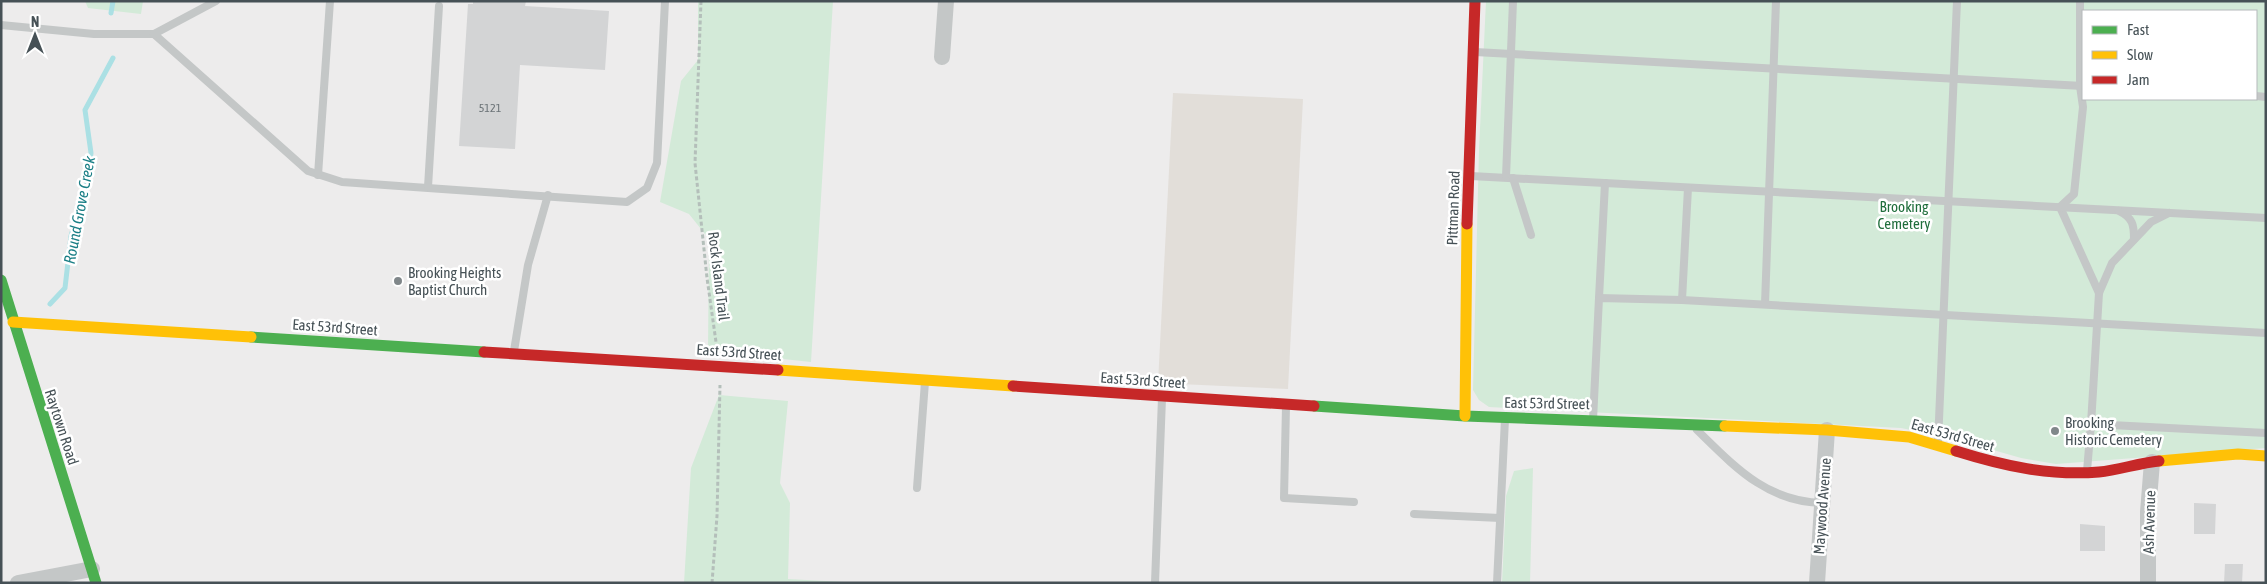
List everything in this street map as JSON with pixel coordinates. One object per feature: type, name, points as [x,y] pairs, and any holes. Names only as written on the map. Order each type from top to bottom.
[{"type":"street","points":[[942,57],[946,1]]},
{"type":"street","name":"Pittman Road","points":[[1465,416],[1469,176],[1475,1]]},
{"type":"street","name":"Raytown Road","points":[[1,280],[94,576]]},
{"type":"street","name":"East 53rd Street","points":[[13,322],[720,366],[1465,416],[1827,430],[1909,436],[2020,468],[2046,473],[2100,472],[2152,462],[2238,454],[2266,456]]},
{"type":"street","name":"Maywood Avenue","points":[[1817,583],[1827,430]]},
{"type":"street","name":"Ash Avenue","points":[[2148,583],[2148,512],[2152,462]]},
{"type":"street","points":[[18,583],[94,576]]},
{"type":"lane","points":[[1,25],[94,34],[154,34],[216,1]]},
{"type":"lane","points":[[318,175],[330,1]]},
{"type":"lane","points":[[154,34],[308,171],[318,175],[342,182],[627,202],[647,188],[658,163],[664,1]]},
{"type":"lane","points":[[1513,1],[1510,54],[1509,178],[1531,235]]},
{"type":"lane","points":[[1764,304],[1776,1]]},
{"type":"lane","points":[[1938,445],[1957,1]]},
{"type":"lane","points":[[1473,52],[2082,86],[2080,1]]},
{"type":"lane","points":[[428,187],[439,6]]},
{"type":"lane","points":[[2060,207],[2074,194],[2083,100]]},
{"type":"lane","points":[[1469,176],[2266,218]]},
{"type":"lane","points":[[1593,420],[1605,183]]},
{"type":"lane","points":[[1682,300],[1688,188]]},
{"type":"lane","points":[[514,353],[528,266],[548,196]]},
{"type":"lane","points":[[2060,207],[2099,293]]},
{"type":"lane","points":[[2118,210],[2127,215],[2134,224],[2134,240]]},
{"type":"lane","points":[[2086,473],[2099,293],[2112,263],[2151,222],[2170,213]]},
{"type":"lane","points":[[1599,298],[1764,304],[2266,333]]},
{"type":"lane","points":[[917,488],[925,380]]},
{"type":"lane","points":[[1155,583],[1162,396]]},
{"type":"lane","points":[[1286,404],[1284,498],[1354,502]]},
{"type":"lane","points":[[1497,583],[1505,417]]},
{"type":"lane","points":[[1690,424],[1744,474],[1767,490],[1794,501],[1823,503]]},
{"type":"lane","points":[[2091,424],[2266,433]]},
{"type":"lane","points":[[1414,514],[1500,518]]},
{"type":"path","name":"Rock Island Trail","points":[[701,1],[695,163],[707,278],[720,366],[717,516],[712,583]]},
{"type":"shaded area","points":[[1173,93],[1303,99],[1288,389],[1158,383]]},
{"type":"green space","points":[[85,1],[143,1],[141,14],[88,8]]},
{"type":"green space","points":[[698,1],[833,1],[811,362],[708,351],[709,239],[689,214],[660,202],[681,81],[698,60]]},
{"type":"green space","name":"Brooking Cemetery","points":[[1486,1],[2266,1],[2266,448],[2056,464],[2021,458],[1955,439],[1901,428],[1489,407],[1479,400],[1473,390],[1479,150]]},
{"type":"green space","points":[[719,395],[788,401],[780,483],[790,503],[788,579],[863,583],[684,583],[691,468]]},
{"type":"green space","points":[[1533,468],[1530,583],[1502,583],[1506,496],[1514,471]]},
{"type":"building","points":[[473,1],[526,1],[525,6],[609,11],[605,70],[520,65],[515,149],[459,146],[468,4],[473,4]]},
{"type":"building","points":[[2194,503],[2216,504],[2215,534],[2194,534]]},
{"type":"building","points":[[2080,524],[2105,526],[2105,551],[2080,551]]},
{"type":"building","points":[[2225,564],[2243,564],[2242,583],[2224,583]]},
{"type":"waterway","name":"Round Grove Creek","points":[[111,13],[113,1]]},
{"type":"waterway","name":"Round Grove Creek","points":[[50,304],[65,288],[71,236],[87,182],[91,153],[85,110],[113,58]]},
{"type":"traffic: fast","points":[[1,280],[96,583]]},
{"type":"traffic: fast","points":[[251,337],[484,352]]},
{"type":"traffic: fast","points":[[1314,406],[1465,416],[1725,426]]},
{"type":"traffic: slow","points":[[1465,416],[1467,224]]},
{"type":"traffic: slow","points":[[13,322],[251,337]]},
{"type":"traffic: slow","points":[[778,370],[1013,386]]},
{"type":"traffic: slow","points":[[1725,426],[1827,430],[1909,437],[1956,451]]},
{"type":"traffic: slow","points":[[2159,461],[2238,454],[2266,456]]},
{"type":"traffic: jam","points":[[1467,224],[1475,1]]},
{"type":"traffic: jam","points":[[484,352],[778,370]]},
{"type":"traffic: jam","points":[[1013,386],[1314,406]]},
{"type":"traffic: jam","points":[[1956,451],[2027,469],[2062,473],[2099,472],[2159,461]]},
{"type":"place","name":"Brooking Heights Baptist Church","points":[[398,281]]},
{"type":"place","name":"Brooking Historic Cemetery","points":[[2055,431]]}]
